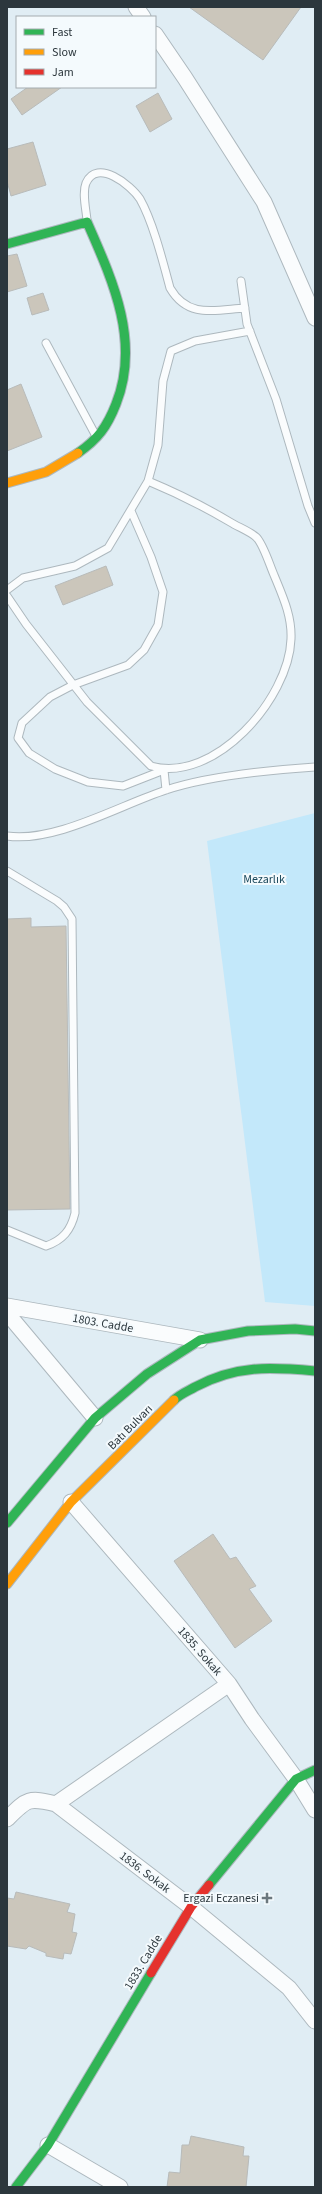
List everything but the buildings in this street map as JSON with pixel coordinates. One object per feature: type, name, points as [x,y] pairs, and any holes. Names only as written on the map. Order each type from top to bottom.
[{"type":"street","points":[[136,7],[142,16]]},
{"type":"street","points":[[156,35],[264,202],[315,318]]},
{"type":"street","points":[[7,244],[87,222],[111,276],[125,326],[127,357],[122,390],[113,412],[97,439],[60,466],[30,480],[7,483]]},
{"type":"street","name":"1803. Cadde","points":[[7,1306],[200,1340]]},
{"type":"street","points":[[7,1314],[95,1418]]},
{"type":"street","points":[[7,1523],[95,1418],[147,1374],[200,1340],[248,1331],[295,1329],[315,1331]]},
{"type":"street","name":"Batı Bulvarı","points":[[7,1584],[71,1502],[177,1398],[210,1379],[244,1369],[272,1367],[315,1371]]},
{"type":"street","name":"1835. Sokak","points":[[71,1502],[229,1684],[296,1779],[315,1810]]},
{"type":"street","points":[[56,1804],[229,1684]]},
{"type":"street","name":"1833. Cadde","points":[[16,2187],[48,2145],[191,1907],[296,1779],[315,1770]]},
{"type":"street","name":"1836. Sokak","points":[[7,1819],[23,1803],[37,1800],[56,1804],[191,1907],[289,1988],[315,2021]]},
{"type":"street","points":[[48,2145],[120,2187]]},
{"type":"lane","points":[[87,222],[84,190],[89,178],[99,173],[118,179],[133,190],[144,207],[170,288],[175,297],[182,304],[196,310],[245,308]]},
{"type":"lane","points":[[241,281],[250,331],[276,399],[308,506],[315,523]]},
{"type":"lane","points":[[7,590],[23,578],[75,566],[108,548],[148,481],[158,445],[163,381],[171,351],[195,341],[250,331]]},
{"type":"lane","points":[[46,343],[97,439]]},
{"type":"lane","points":[[130,511],[151,557],[163,592],[158,625],[144,650],[128,665],[73,684],[50,697],[22,723],[18,738],[28,753],[55,769],[88,782],[123,786],[164,770],[188,767],[229,746],[266,708],[285,667],[291,640],[288,609],[257,538],[184,495],[148,481]]},
{"type":"lane","points":[[7,596],[26,624],[87,702],[151,766],[164,770]]},
{"type":"lane","points":[[7,836],[44,835],[166,790],[199,781],[315,767]]},
{"type":"lane","points":[[164,770],[166,790]]},
{"type":"lane","points":[[7,871],[58,901],[72,919],[75,1213],[73,1222],[66,1234],[55,1243],[46,1246],[7,1230]]},
{"type":"green space","name":"Mezarlık","points":[[315,813],[315,1306],[265,1302],[207,841]]},
{"type":"traffic: fast","points":[[7,244],[87,222],[114,288],[124,334],[126,357],[123,380],[116,404],[105,426],[91,443],[78,453]]},
{"type":"traffic: fast","points":[[7,1523],[95,1418],[147,1374],[200,1340],[248,1331],[295,1329],[315,1331]]},
{"type":"traffic: fast","points":[[174,1400],[184,1393],[210,1380],[239,1371],[254,1369],[315,1371]]},
{"type":"traffic: fast","points":[[209,1885],[296,1779],[315,1770]]},
{"type":"traffic: fast","points":[[16,2187],[48,2145],[151,1973]]},
{"type":"traffic: slow","points":[[7,483],[46,472],[78,453]]},
{"type":"traffic: slow","points":[[7,1584],[71,1502],[174,1400]]},
{"type":"traffic: jam","points":[[151,1973],[191,1907],[209,1885]]},
{"type":"place","name":"Ergazi Eczanesi","points":[[267,1898]]}]
